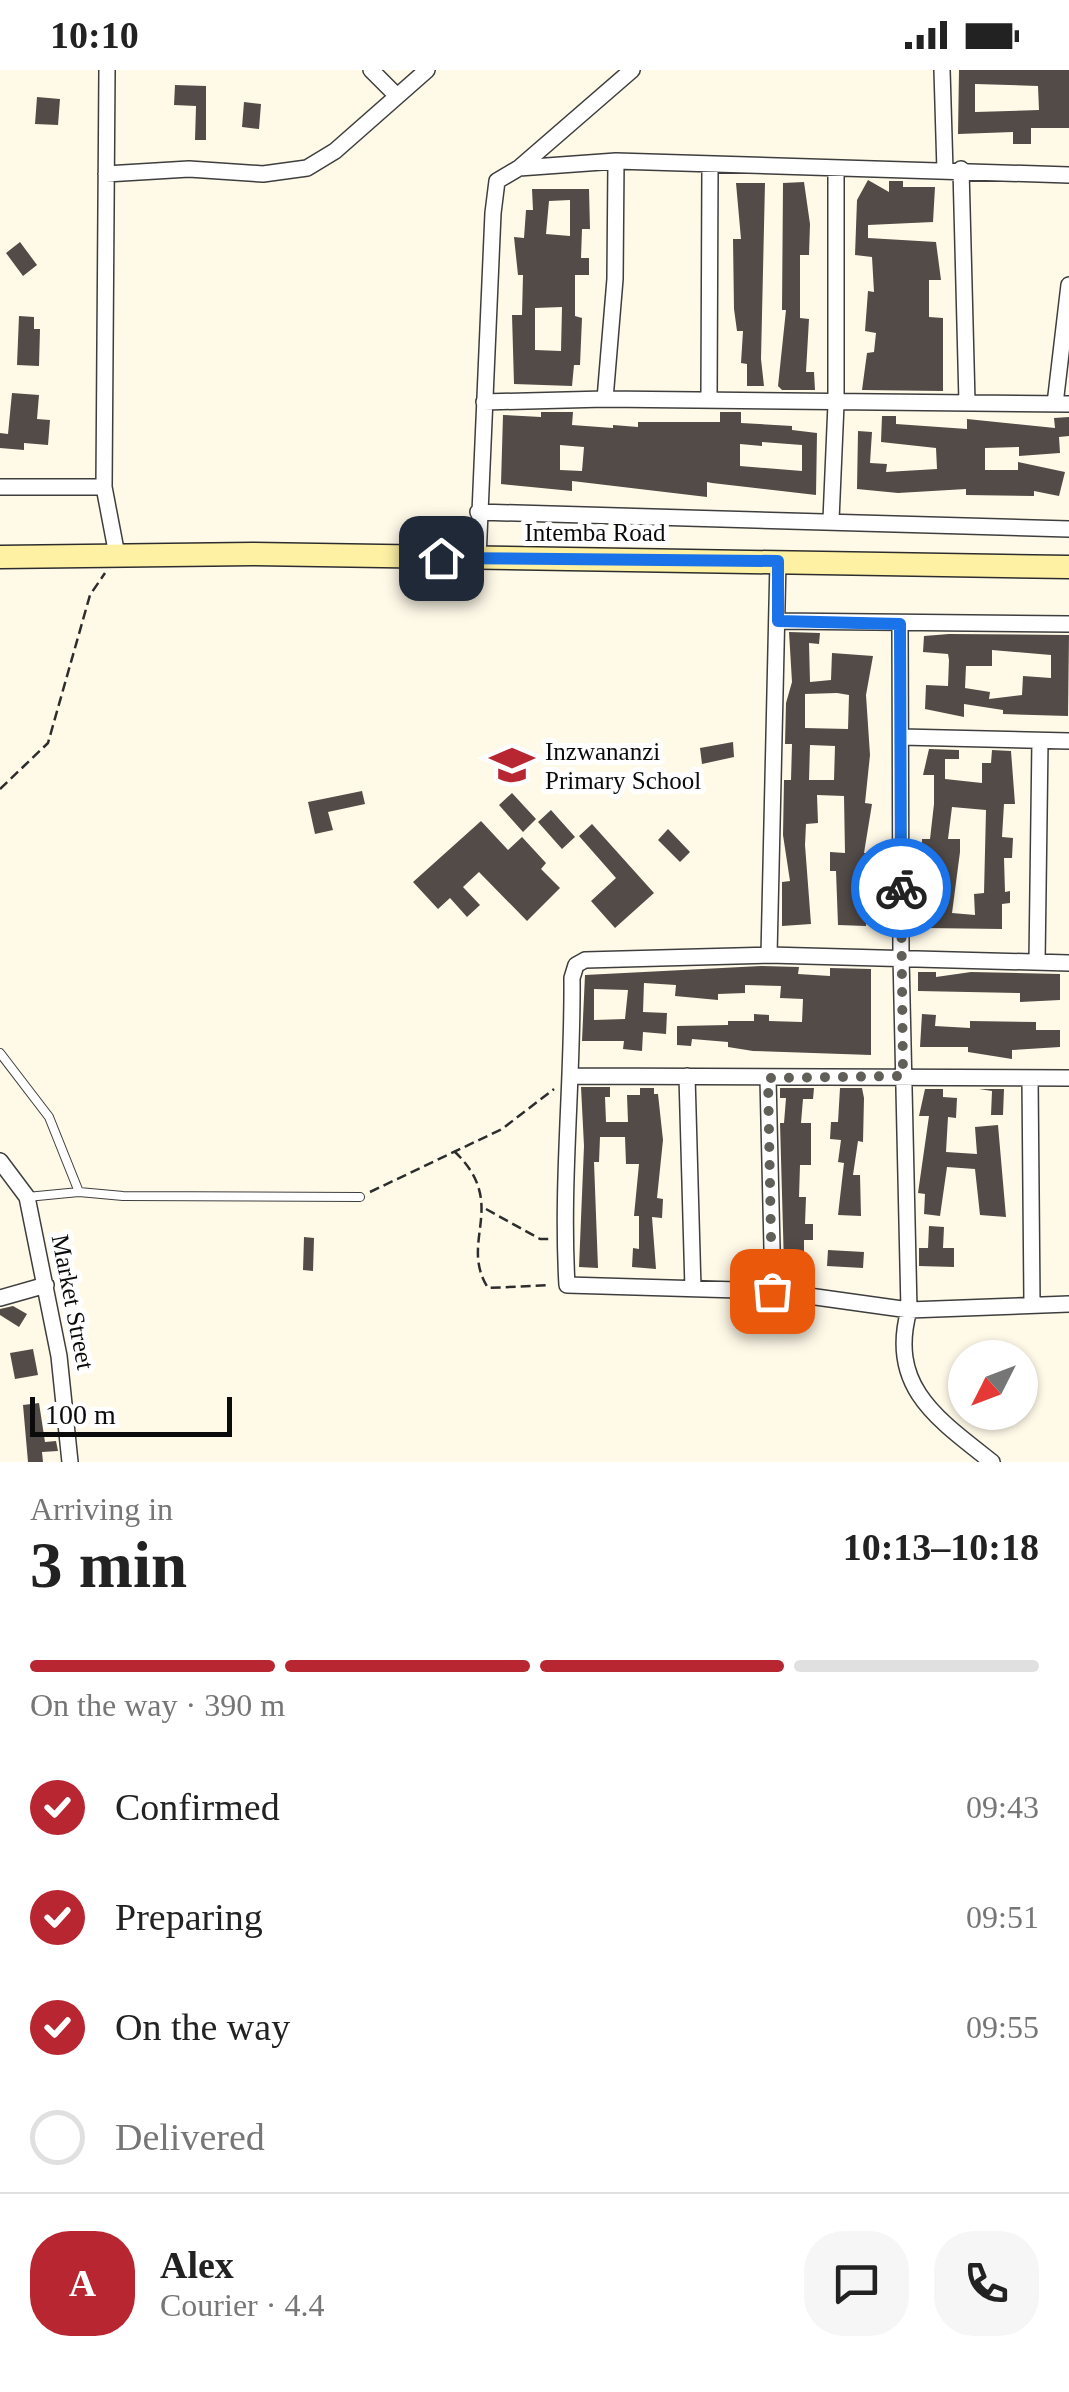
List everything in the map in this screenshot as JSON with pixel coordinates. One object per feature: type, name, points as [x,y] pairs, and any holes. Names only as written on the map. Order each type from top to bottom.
[{"type":"street","points":[[106,70],[104,488],[117,555]]},
{"type":"street","points":[[371,70],[397,96]]},
{"type":"street","points":[[106,174],[189,170],[287,173],[335,151],[427,70]]},
{"type":"street","points":[[478,558],[496,186],[632,70]]},
{"type":"street","points":[[942,70],[953,170],[967,402]]},
{"type":"street","points":[[520,168],[616,160],[1069,175]]},
{"type":"street","points":[[604,399],[615,279],[616,160]]},
{"type":"street","points":[[709,400],[710,166]]},
{"type":"street","points":[[831,520],[836,404],[836,169]]},
{"type":"street","points":[[484,402],[604,399],[1062,404],[1069,285]]},
{"type":"street","points":[[0,487],[104,488]]},
{"type":"street","points":[[478,512],[1069,529]]},
{"type":"street","name":"Intemba Road","points":[[0,557],[478,558],[1069,567]]},
{"type":"street","points":[[769,956],[778,561]]},
{"type":"street","points":[[778,621],[1069,624]]},
{"type":"street","points":[[900,624],[900,956],[910,1310],[900,1341],[904,1370],[943,1421],[988,1461]]},
{"type":"street","points":[[902,737],[1069,741]]},
{"type":"street","points":[[1037,962],[1040,741]]},
{"type":"street","points":[[1069,963],[900,956],[584,960],[576,965],[572,978],[573,1076],[564,1232],[567,1284],[772,1291],[910,1310],[1069,1304]]},
{"type":"street","points":[[573,1076],[1069,1078]]},
{"type":"street","points":[[688,1076],[693,1289]]},
{"type":"street","points":[[768,1078],[772,1291]]},
{"type":"street","points":[[1030,1078],[1032,1303]]},
{"type":"street","name":"Market Street","points":[[0,1161],[27,1197],[61,1370],[70,1462]]},
{"type":"street","points":[[0,1298],[46,1284]]},
{"type":"lane","points":[[0,1053],[49,1117],[79,1192]]},
{"type":"lane","points":[[27,1197],[79,1192],[124,1196],[360,1196]]},
{"type":"path","points":[[0,789],[48,743],[90,595],[117,555]]},
{"type":"path","points":[[360,1196],[502,1129],[573,1076]]},
{"type":"path","points":[[454,1150],[474,1170],[485,1208],[478,1261],[479,1274],[488,1288],[567,1284]]},
{"type":"path","points":[[485,1208],[540,1239],[564,1232]]},
{"type":"building","points":[[959,70],[1069,70],[1069,128],[1031,128],[1031,144],[1013,144],[1013,132],[958,134]],"holes":[[[975,84],[1038,86],[1039,110],[975,112]]]},
{"type":"building","points":[[175,85],[206,86],[206,140],[195,140],[196,106],[174,105]]},
{"type":"building","points":[[37,97],[60,99],[58,125],[35,124]]},
{"type":"building","points":[[244,102],[261,104],[259,129],[242,127]]},
{"type":"building","points":[[868,180],[889,192],[889,181],[903,181],[903,187],[935,187],[933,222],[868,225],[868,238],[936,242],[941,280],[929,280],[929,317],[943,318],[943,391],[862,390],[867,353],[874,352],[876,333],[865,331],[868,291],[874,292],[872,257],[855,255],[857,200]]},
{"type":"building","points":[[804,182],[810,224],[809,255],[800,255],[800,318],[809,319],[806,372],[814,372],[815,390],[782,390],[778,386],[786,310],[782,310],[783,183]]},
{"type":"building","points":[[736,183],[765,183],[761,359],[764,386],[747,386],[747,364],[741,363],[743,331],[737,331],[734,309],[733,239],[741,239]]},
{"type":"building","points":[[532,189],[589,189],[590,229],[582,229],[581,258],[589,258],[589,275],[575,275],[575,316],[582,318],[580,365],[574,365],[572,386],[514,384],[512,315],[522,315],[523,275],[518,275],[514,237],[524,238],[526,210],[533,210]],"holes":[[[570,200],[570,236],[546,234],[549,201]],[[562,307],[561,351],[535,350],[535,308]]]},
{"type":"building","points":[[20,242],[37,265],[23,276],[6,253]]},
{"type":"building","points":[[19,316],[34,317],[34,329],[40,329],[39,366],[17,365]]},
{"type":"building","points":[[12,393],[39,395],[37,419],[50,420],[48,445],[24,443],[24,450],[0,448],[0,433],[8,434]]},
{"type":"building","points":[[541,412],[573,412],[572,425],[613,428],[638,427],[638,422],[720,422],[720,412],[741,412],[741,423],[792,426],[792,430],[817,433],[816,495],[707,482],[707,497],[572,481],[572,491],[501,484],[503,415],[541,417]],"holes":[[[762,442],[802,445],[802,471],[740,466],[740,444],[762,446]],[[560,445],[584,447],[582,471],[560,470]]]},
{"type":"building","points":[[882,416],[896,416],[896,424],[967,429],[967,419],[1055,428],[1054,418],[1069,417],[1069,436],[1059,437],[1060,453],[1019,456],[1019,447],[985,448],[985,470],[1018,470],[1018,462],[1065,472],[1059,496],[1034,491],[1034,496],[966,495],[966,489],[898,493],[857,489],[858,431],[872,432],[870,463],[887,464],[886,472],[937,469],[936,448],[881,442]]},
{"type":"building","points":[[789,632],[820,633],[819,644],[809,643],[810,682],[831,680],[832,653],[873,656],[866,695],[870,755],[865,803],[872,804],[864,853],[869,853],[871,879],[866,926],[838,925],[836,871],[830,871],[830,852],[845,853],[844,796],[817,795],[818,823],[806,824],[805,845],[811,924],[782,926],[782,882],[790,881],[783,835],[784,780],[791,780],[792,744],[785,744],[786,703],[792,682]],"holes":[[[805,694],[849,695],[848,729],[805,728]],[[810,745],[835,746],[834,780],[809,780]]]},
{"type":"building","points":[[1069,635],[1068,716],[1003,714],[1003,710],[964,704],[964,717],[925,709],[926,685],[948,686],[949,660],[948,654],[923,652],[924,636]],"holes":[[[992,650],[1051,655],[1051,678],[1023,676],[1022,695],[989,699],[990,692],[965,688],[966,666],[992,666]]]},
{"type":"building","points":[[733,742],[734,757],[702,764],[700,748]]},
{"type":"building","points":[[929,749],[959,750],[959,759],[945,759],[945,779],[982,783],[982,763],[991,763],[992,750],[1011,751],[1015,804],[1004,804],[1002,837],[1013,838],[1012,858],[1004,858],[1005,892],[1010,891],[1010,903],[1002,904],[1002,929],[925,928],[927,902],[920,901],[922,839],[930,839],[934,775],[923,775]],"holes":[[[952,807],[986,810],[984,893],[974,894],[975,915],[952,913],[960,852],[960,839],[948,839]]]},
{"type":"building","points":[[362,791],[365,804],[328,812],[333,830],[315,834],[308,802]]},
{"type":"building","points":[[512,793],[536,819],[523,832],[499,805]]},
{"type":"building","points":[[551,810],[575,837],[562,849],[538,822]]},
{"type":"building","points":[[481,821],[508,850],[522,837],[546,863],[541,869],[560,888],[527,921],[479,872],[463,887],[480,905],[467,917],[450,898],[438,909],[413,882]]},
{"type":"building","points":[[592,824],[654,893],[615,928],[591,901],[616,878],[579,836]]},
{"type":"building","points":[[668,829],[690,852],[680,862],[658,840]]},
{"type":"building","points":[[761,966],[799,967],[798,974],[830,976],[830,968],[871,969],[871,1055],[753,1051],[728,1047],[728,1042],[692,1039],[691,1046],[677,1045],[677,1026],[754,1021],[754,1014],[769,1015],[769,1021],[802,1022],[803,999],[780,998],[781,986],[745,985],[745,993],[718,994],[718,1000],[675,996],[676,985],[644,983],[643,1012],[667,1013],[666,1034],[643,1032],[642,1051],[623,1049],[624,1041],[582,1041],[585,975]],"holes":[[[594,989],[628,990],[625,1019],[594,1020]]]},
{"type":"building","points":[[918,972],[936,972],[936,977],[971,972],[1060,974],[1060,1000],[1020,1002],[1020,993],[918,991]]},
{"type":"building","points":[[922,1014],[936,1015],[935,1026],[970,1028],[970,1021],[1036,1022],[1036,1030],[1060,1030],[1060,1047],[1012,1050],[1012,1059],[968,1052],[968,1047],[920,1047]]},
{"type":"building","points":[[581,1087],[610,1087],[610,1097],[605,1097],[606,1122],[628,1122],[627,1095],[640,1095],[640,1088],[654,1088],[654,1094],[658,1094],[663,1140],[657,1198],[663,1199],[662,1218],[652,1217],[656,1269],[632,1267],[633,1248],[639,1249],[639,1216],[634,1216],[639,1164],[626,1164],[625,1137],[600,1137],[599,1162],[594,1162],[598,1268],[579,1267],[584,1146]]},
{"type":"building","points":[[780,1088],[814,1088],[813,1099],[803,1099],[801,1123],[811,1123],[811,1165],[800,1165],[799,1197],[806,1197],[805,1224],[813,1224],[813,1240],[804,1240],[804,1266],[784,1265],[780,1123],[784,1123],[786,1098],[780,1098]]},
{"type":"building","points":[[840,1088],[862,1088],[864,1098],[863,1142],[858,1141],[853,1175],[860,1175],[861,1216],[838,1215],[844,1163],[838,1162],[841,1140],[830,1139],[831,1122],[838,1122]]},
{"type":"building","points":[[925,1089],[943,1089],[943,1097],[957,1098],[956,1118],[948,1117],[946,1152],[977,1154],[975,1127],[998,1125],[1006,1217],[980,1215],[975,1169],[947,1167],[940,1216],[924,1214],[925,1194],[918,1193],[929,1116],[919,1116]]},
{"type":"building","points":[[979,1089],[1004,1089],[1003,1115],[991,1115],[992,1091]]},
{"type":"building","points":[[929,1226],[944,1227],[943,1248],[954,1248],[954,1267],[919,1266],[919,1248],[928,1248]]},
{"type":"building","points":[[304,1237],[314,1238],[313,1271],[303,1270]]},
{"type":"building","points":[[828,1250],[864,1252],[863,1268],[827,1266]]},
{"type":"building","points":[[13,1306],[27,1314],[19,1327],[0,1315],[0,1309]]},
{"type":"building","points":[[33,1349],[38,1375],[15,1379],[10,1353]]},
{"type":"building","points":[[39,1403],[45,1442],[56,1441],[58,1451],[42,1452],[43,1462],[28,1462],[23,1405]]},
{"type":"way so far","points":[[772,1291],[768,1078],[903,1076],[901,888]]},
{"type":"place","name":"Inzwananzi Primary School","points":[[512,765]]},
{"type":"route","points":[[441,558],[778,561],[778,621],[900,624],[901,888]]}]
